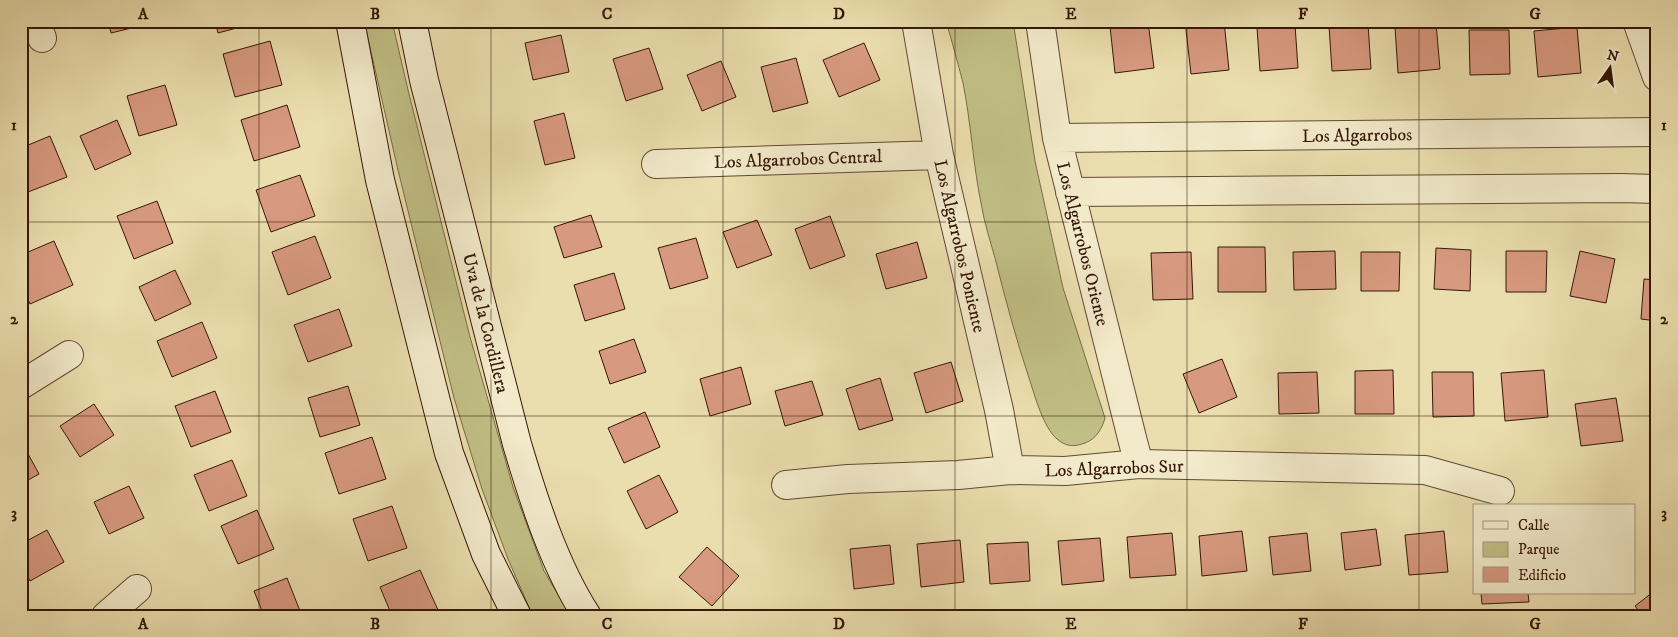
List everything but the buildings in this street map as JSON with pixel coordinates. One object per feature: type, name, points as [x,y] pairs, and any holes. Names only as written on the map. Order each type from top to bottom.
[{"type":"street","points":[[350,21],[380,180],[449,453],[486,554],[517,616]]},
{"type":"street","name":"Uva de la Cordillera","points":[[412,21],[424,80],[530,487],[560,565],[587,616]]},
{"type":"street","name":"Los Algarrobos Poniente","points":[[916,21],[939,155],[999,410],[1010,470]]},
{"type":"street","name":"Los Algarrobos Oriente","points":[[1040,21],[1057,138],[1140,464]]},
{"type":"street","points":[[1637,21],[1657,78]]},
{"type":"street","name":"Los Algarrobos","points":[[1057,138],[1657,132]]},
{"type":"street","name":"Los Algarrobos Central","points":[[656,164],[939,155]]},
{"type":"street","points":[[1070,192],[1657,189]]},
{"type":"street","points":[[21,385],[69,355]]},
{"type":"street","name":"Los Algarrobos Sur","points":[[786,485],[848,479],[958,475],[1010,470],[1065,472],[1140,464],[1425,470],[1500,490]]},
{"type":"street","points":[[106,616],[137,589]]},
{"type":"green space","points":[[364,21],[392,21],[470,337],[513,487],[544,571],[571,616],[533,616],[508,559],[482,489],[454,398],[398,170]]},
{"type":"green space","points":[[946,21],[1013,21],[1035,161],[1063,288],[1105,418],[1095,436],[1081,444],[1067,445],[1060,442],[1052,434],[1040,411],[1024,363],[984,217],[963,83]]}]
